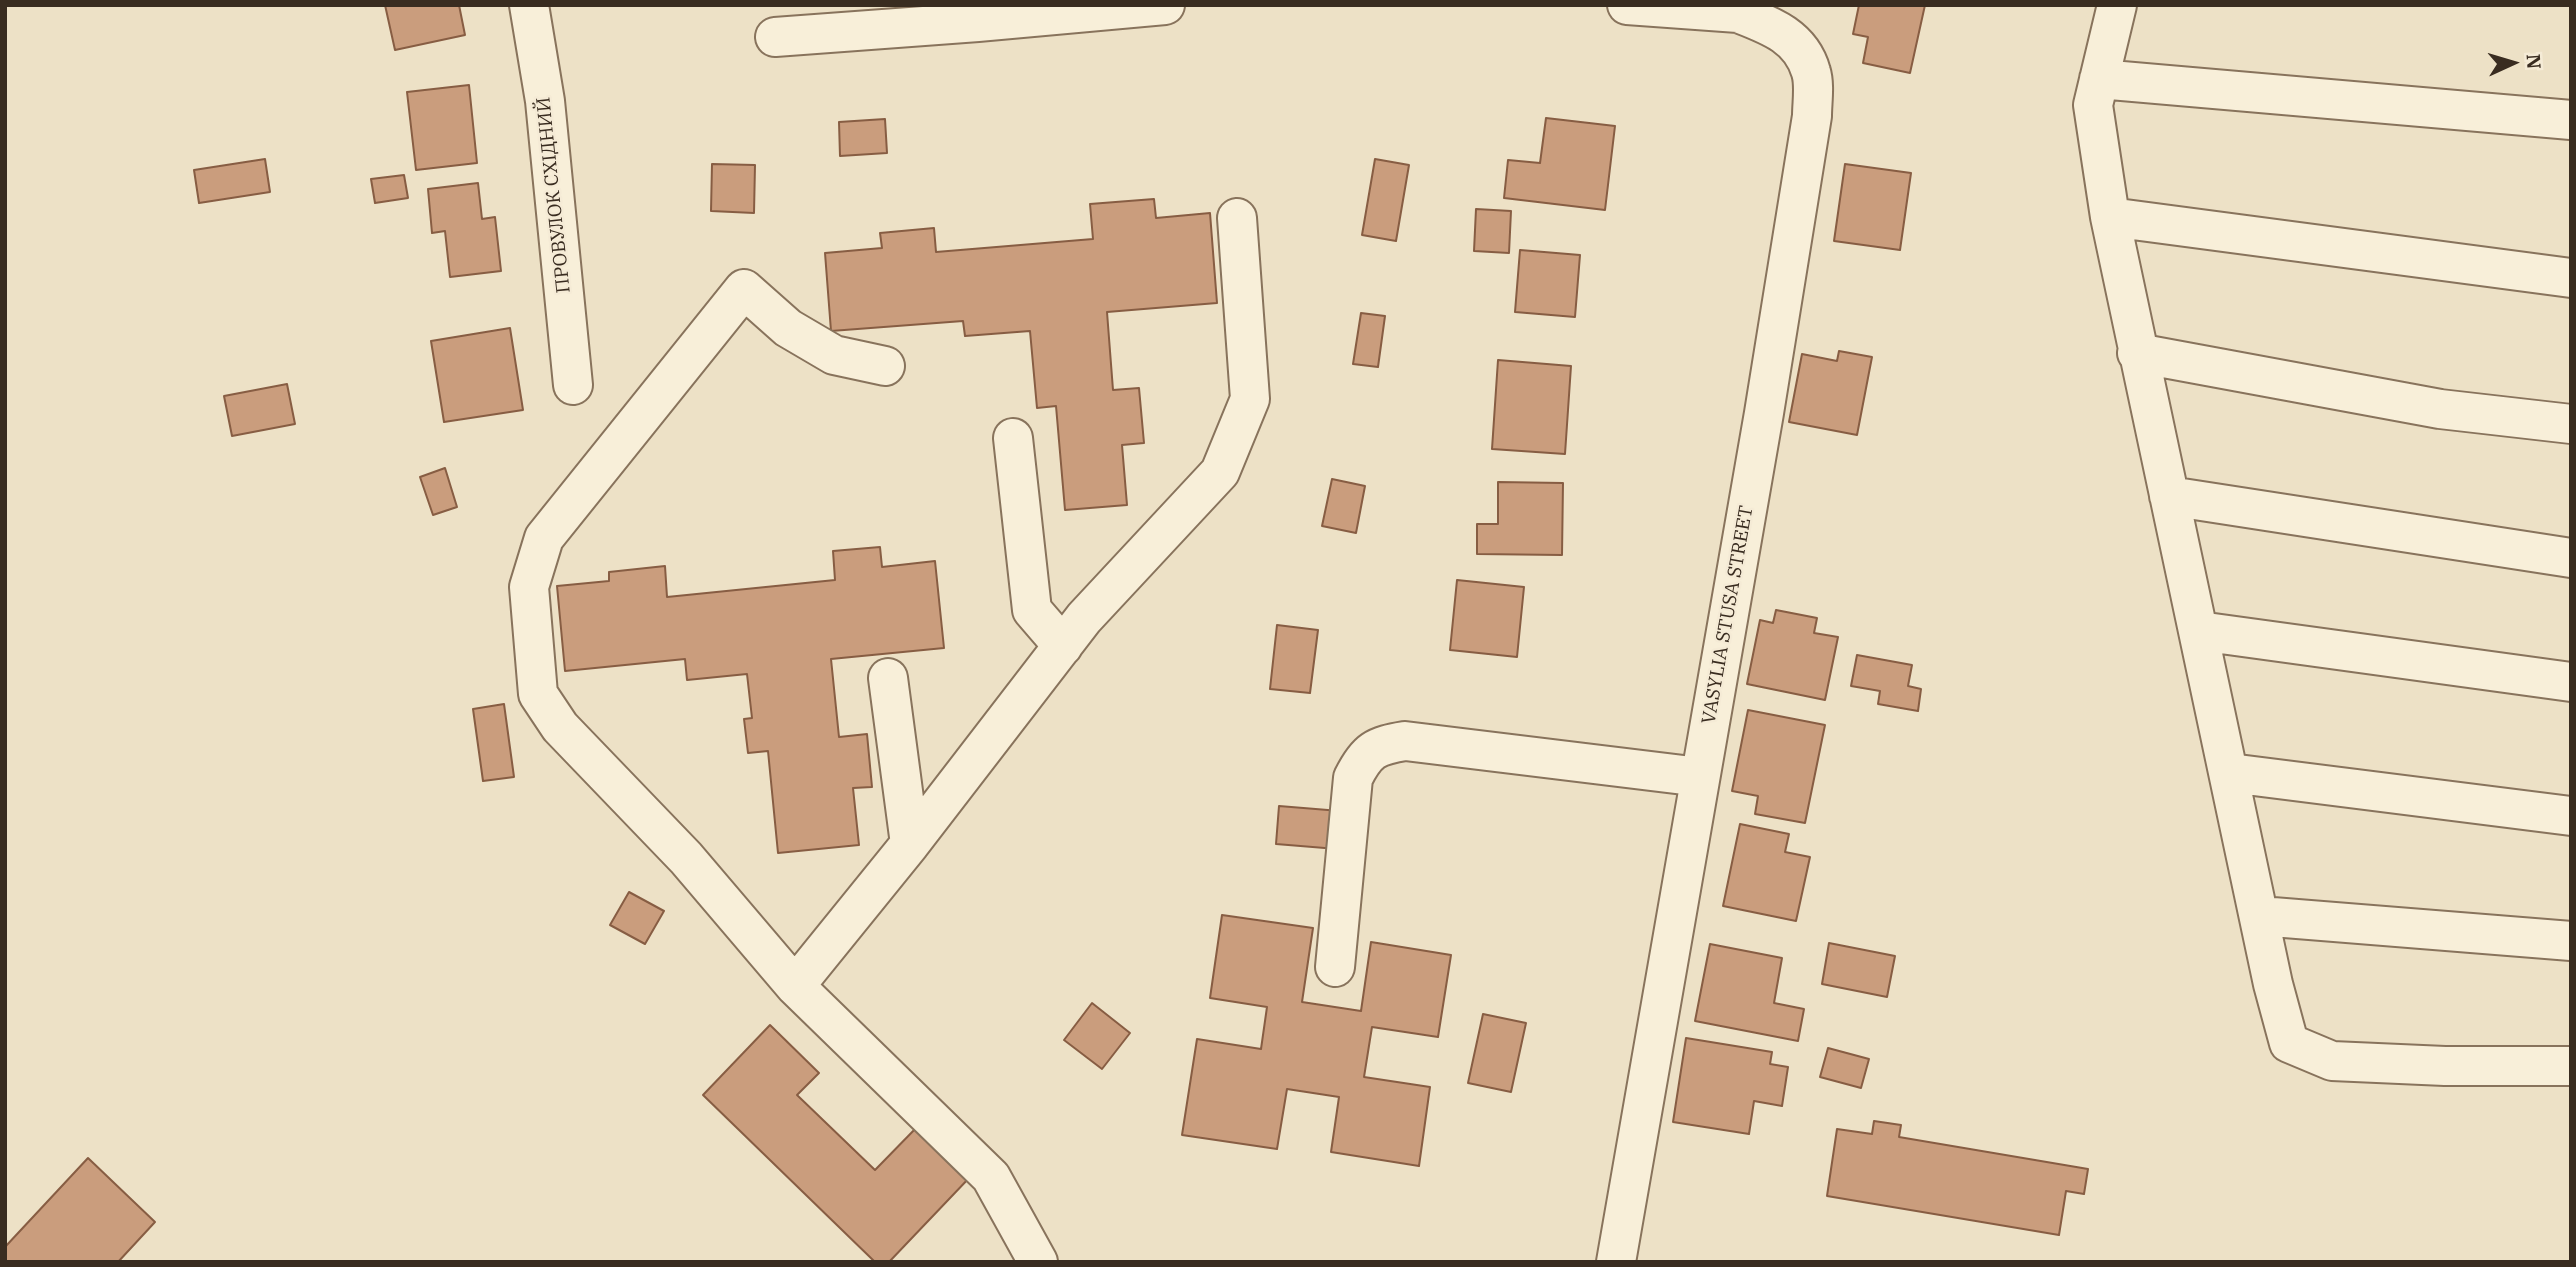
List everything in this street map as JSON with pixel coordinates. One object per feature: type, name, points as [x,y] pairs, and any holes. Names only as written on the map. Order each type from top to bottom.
[{"type":"street","name":"ПРОВУЛОК СХІДНИЙ","points":[[529,5],[545,101],[573,385]]},
{"type":"street","points":[[775,37],[1165,5]]},
{"type":"street","name":"VASYLIA STUSA STREET","points":[[1616,1262],[1764,413],[1812,116],[1812,73],[1800,48],[1777,28],[1738,9],[1627,5]]},
{"type":"street","points":[[2117,5],[2092,105],[2110,217],[2273,984],[2289,1043],[2332,1061],[2445,1066],[2571,1066]]},
{"type":"street","points":[[2099,79],[2571,120]]},
{"type":"street","points":[[2110,217],[2571,278]]},
{"type":"street","points":[[795,986],[910,844],[1084,618],[1220,472],[1250,399],[1237,218]]},
{"type":"street","points":[[885,366],[834,355],[788,328],[744,289],[544,538],[529,587],[538,694],[560,727],[686,858],[795,986],[991,1177],[1038,1262]]},
{"type":"street","points":[[2137,353],[2440,409],[2571,424]]},
{"type":"street","points":[[1013,438],[1032,610],[1063,646]]},
{"type":"street","points":[[2169,496],[2571,558]]},
{"type":"street","points":[[2199,631],[2571,682]]},
{"type":"street","points":[[888,678],[910,844]]},
{"type":"street","points":[[1335,967],[1353,778],[1362,760],[1379,746],[1405,741],[1700,777]]},
{"type":"street","points":[[2230,773],[2571,816]]},
{"type":"street","points":[[2260,916],[2571,941]]},
{"type":"building","points":[[385,5],[459,5],[465,35],[395,50]]},
{"type":"building","points":[[1859,5],[1925,5],[1910,73],[1863,63],[1868,37],[1853,34]]},
{"type":"building","points":[[469,85],[477,163],[416,170],[407,92]]},
{"type":"building","points":[[1546,118],[1615,126],[1605,210],[1504,198],[1508,160],[1540,163]]},
{"type":"building","points":[[885,119],[887,153],[840,156],[839,122]]},
{"type":"building","points":[[265,159],[270,192],[199,203],[194,170]]},
{"type":"building","points":[[1375,159],[1409,165],[1396,241],[1362,235]]},
{"type":"building","points":[[712,164],[755,165],[754,213],[711,211]]},
{"type":"building","points":[[1845,164],[1911,173],[1900,250],[1834,241]]},
{"type":"building","points":[[404,175],[408,198],[375,203],[371,179]]},
{"type":"building","points":[[478,183],[482,219],[495,217],[501,271],[450,277],[445,231],[432,233],[428,189]]},
{"type":"building","points":[[1154,199],[1156,218],[1210,213],[1217,303],[1107,312],[1113,390],[1139,388],[1144,443],[1122,445],[1127,505],[1065,510],[1056,406],[1037,408],[1030,331],[965,336],[963,321],[831,331],[825,253],[882,248],[880,233],[934,228],[936,252],[1093,239],[1090,204]]},
{"type":"building","points":[[1476,209],[1511,211],[1509,253],[1474,251]]},
{"type":"building","points":[[1520,250],[1580,255],[1575,317],[1515,312]]},
{"type":"building","points":[[1361,313],[1385,316],[1378,367],[1353,364]]},
{"type":"building","points":[[510,328],[523,410],[444,422],[431,341]]},
{"type":"building","points":[[1839,351],[1872,357],[1857,435],[1789,422],[1802,354],[1837,361]]},
{"type":"building","points":[[1498,360],[1571,366],[1565,454],[1492,449]]},
{"type":"building","points":[[287,384],[295,424],[232,436],[224,396]]},
{"type":"building","points":[[445,468],[457,507],[433,515],[420,477]]},
{"type":"building","points":[[1332,479],[1365,486],[1356,533],[1322,526]]},
{"type":"building","points":[[1498,482],[1563,483],[1562,555],[1477,554],[1477,524],[1498,524]]},
{"type":"building","points":[[880,547],[882,567],[935,561],[944,648],[831,659],[839,737],[867,734],[872,787],[853,788],[859,845],[778,853],[768,751],[748,753],[744,719],[752,718],[747,674],[687,680],[685,659],[565,671],[557,586],[609,581],[609,572],[665,566],[667,597],[835,580],[833,551]]},
{"type":"building","points":[[1457,580],[1524,587],[1517,657],[1450,650]]},
{"type":"building","points":[[1776,610],[1817,618],[1814,633],[1838,637],[1825,700],[1747,684],[1760,620],[1773,623]]},
{"type":"building","points":[[1277,625],[1318,630],[1310,693],[1270,689]]},
{"type":"building","points":[[1857,655],[1912,665],[1908,686],[1921,689],[1918,711],[1878,704],[1880,691],[1851,686]]},
{"type":"building","points":[[504,704],[514,777],[483,781],[473,709]]},
{"type":"building","points":[[1748,710],[1825,725],[1805,823],[1755,814],[1758,796],[1732,791]]},
{"type":"building","points":[[1279,806],[1340,811],[1337,849],[1276,844]]},
{"type":"building","points":[[1740,824],[1789,834],[1785,852],[1810,857],[1796,921],[1723,906]]},
{"type":"building","points":[[629,892],[664,911],[645,944],[610,925]]},
{"type":"building","points":[[1222,915],[1313,928],[1302,1002],[1361,1011],[1371,942],[1451,955],[1438,1037],[1372,1027],[1364,1077],[1430,1087],[1419,1166],[1331,1152],[1339,1097],[1287,1089],[1277,1149],[1182,1135],[1197,1039],[1261,1049],[1267,1007],[1210,998]]},
{"type":"building","points":[[1829,943],[1895,956],[1887,997],[1822,984]]},
{"type":"building","points":[[1710,944],[1782,958],[1774,1003],[1804,1009],[1798,1041],[1695,1021]]},
{"type":"building","points":[[1092,1003],[1130,1033],[1102,1069],[1064,1040]]},
{"type":"building","points":[[1483,1014],[1526,1023],[1511,1092],[1468,1083]]},
{"type":"building","points":[[770,1025],[819,1073],[797,1095],[875,1170],[918,1126],[971,1176],[889,1262],[875,1262],[703,1095]]},
{"type":"building","points":[[1686,1038],[1772,1052],[1770,1064],[1788,1067],[1782,1106],[1754,1101],[1749,1134],[1673,1122]]},
{"type":"building","points":[[1828,1048],[1869,1059],[1861,1088],[1820,1077]]},
{"type":"building","points":[[1874,1121],[1901,1125],[1899,1137],[2088,1169],[2084,1194],[2066,1191],[2059,1235],[1827,1196],[1837,1129],[1872,1134]]},
{"type":"building","points":[[88,1158],[155,1222],[118,1262],[5,1262],[5,1247]]}]
